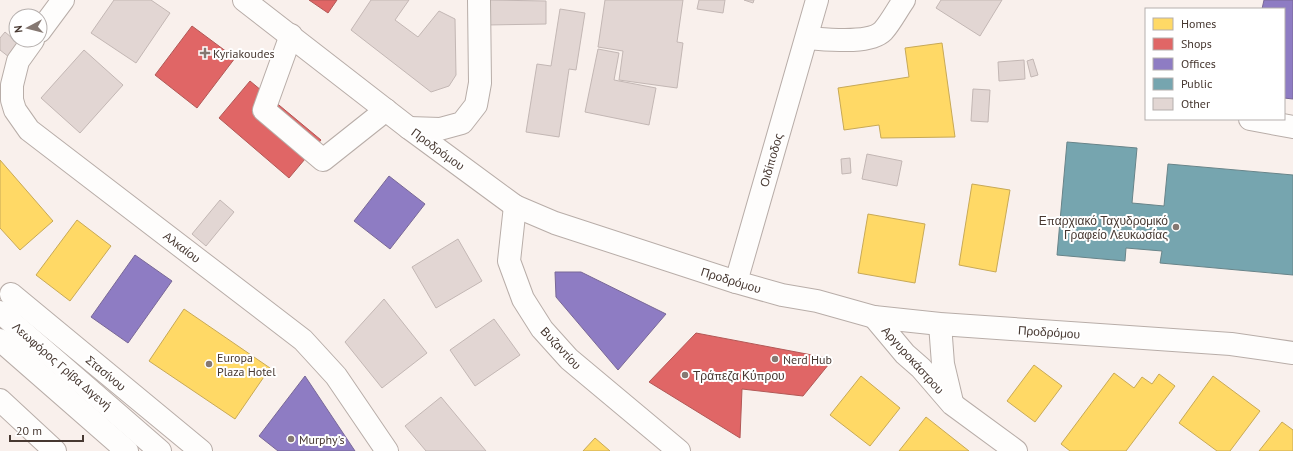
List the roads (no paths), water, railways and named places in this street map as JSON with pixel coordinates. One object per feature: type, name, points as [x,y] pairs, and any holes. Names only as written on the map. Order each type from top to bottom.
[{"type":"main road","points":[[48,20],[62,0]]},
{"type":"main road","name":"Προδρόμου","points":[[244,0],[409,128],[515,206],[555,223],[736,282],[782,295],[817,301],[874,317],[940,324],[1231,344],[1293,353]]},
{"type":"main road","points":[[409,128],[440,129],[462,123],[476,105],[480,82],[479,0]]},
{"type":"main road","name":"Οιδίποδος","points":[[736,282],[817,0]]},
{"type":"main road","points":[[807,38],[840,40],[871,38],[882,32],[904,0]]},
{"type":"main road","points":[[291,35],[264,110],[323,160],[386,110]]},
{"type":"main road","name":"Αλκαίου","points":[[27,48],[18,61],[12,85],[12,100],[15,110],[29,130],[303,340],[336,376],[387,451]]},
{"type":"main road","points":[[1255,120],[1293,127]]},
{"type":"main road","name":"Βυζαντίου","points":[[515,206],[509,261],[523,299],[542,329],[569,359],[679,451]]},
{"type":"main road","name":"Λεωφόρος Γρίβα Διγενή","points":[[5,303],[160,451]]},
{"type":"main road","name":"Στασίνου","points":[[5,303],[201,451]]},
{"type":"main road","name":"Αργυροκάστρου","points":[[874,317],[905,354],[921,368],[952,404],[1016,451]]},
{"type":"main road","name":"Αργυροκάστρου","points":[[940,324],[943,364],[952,404]]},
{"type":"main road","name":"Λεωφόρος Γρίβα Διγενή","points":[[0,340],[126,451]]},
{"type":"main road","points":[[0,400],[55,451]]},
{"type":"place","name":"Kyriakoudes","points":[[205,53]]},
{"type":"place","name":"Επαρχιακό Ταχυδρομικό Γραφείο Λευκωσίας","points":[[1176,227]]},
{"type":"place","name":"Nerd Hub","points":[[775,359]]},
{"type":"place","name":"Europa Plaza Hotel","points":[[209,364]]},
{"type":"place","name":"Τράπεζα Κύπρου","points":[[685,375]]},
{"type":"place","name":"Murphy's","points":[[291,439]]}]
